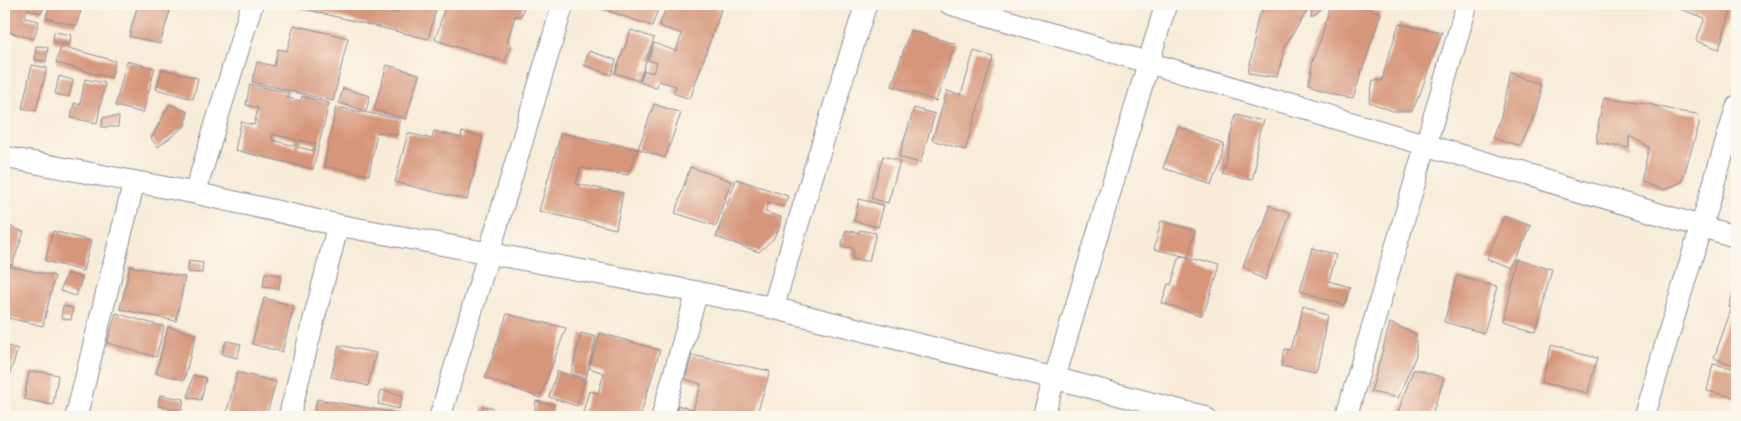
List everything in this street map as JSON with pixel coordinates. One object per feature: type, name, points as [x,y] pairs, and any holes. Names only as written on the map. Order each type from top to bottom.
[{"type":"street","points":[[195,193],[252,4]]},
{"type":"street","points":[[440,417],[563,4]]},
{"type":"street","points":[[773,308],[866,4]]},
{"type":"street","points":[[950,4],[1737,237]]},
{"type":"street","points":[[1043,417],[1166,4]]},
{"type":"street","points":[[1346,417],[1467,4]]},
{"type":"street","points":[[1644,417],[1737,106]]},
{"type":"street","points":[[4,157],[195,193],[338,225],[773,308],[1205,417]]},
{"type":"street","points":[[76,417],[134,182]]},
{"type":"street","points":[[290,417],[338,225]]},
{"type":"street","points":[[662,417],[697,292]]},
{"type":"building","points":[[4,4],[44,4],[42,13],[27,9],[25,18],[39,21],[34,39],[4,31]]},
{"type":"building","points":[[50,4],[83,4],[76,26],[46,18]]},
{"type":"building","points":[[138,4],[172,4],[160,44],[129,36]]},
{"type":"building","points":[[301,4],[364,4],[363,11],[365,4],[389,4],[387,11],[397,13],[399,4],[428,4],[437,6],[428,39],[300,8]]},
{"type":"building","points":[[446,4],[525,4],[521,16],[515,16],[507,42],[511,45],[505,62],[435,40]]},
{"type":"building","points":[[602,4],[660,4],[652,26],[600,8]]},
{"type":"building","points":[[668,4],[704,4],[721,10],[690,99],[673,93],[676,86],[659,81],[656,88],[640,82],[644,70],[653,73],[657,63],[648,60],[654,43],[676,51],[682,34],[659,26]]},
{"type":"building","points":[[1264,4],[1310,4],[1285,50],[1278,76],[1249,72]]},
{"type":"building","points":[[1310,4],[1328,4],[1312,16]]},
{"type":"building","points":[[1333,4],[1353,4],[1381,13],[1353,98],[1333,95],[1307,87],[1311,61]]},
{"type":"building","points":[[1666,4],[1733,4],[1719,49],[1696,41],[1705,18]]},
{"type":"building","points":[[1399,24],[1442,32],[1412,111],[1393,111],[1369,102],[1373,80],[1382,81]]},
{"type":"building","points":[[294,25],[348,38],[333,101],[252,82],[257,62],[274,66],[278,49],[287,51]]},
{"type":"building","points":[[631,30],[654,38],[639,81],[615,73]]},
{"type":"building","points":[[910,30],[955,44],[936,101],[892,86]]},
{"type":"building","points":[[54,32],[71,35],[70,45],[53,42]]},
{"type":"building","points":[[36,46],[48,47],[46,61],[35,60]]},
{"type":"building","points":[[61,46],[115,61],[111,78],[56,63]]},
{"type":"building","points":[[589,51],[616,60],[611,75],[584,65]]},
{"type":"building","points":[[974,51],[993,57],[965,150],[932,140],[947,91],[961,95]]},
{"type":"building","points":[[127,61],[155,68],[143,113],[115,106]]},
{"type":"building","points":[[32,65],[47,68],[36,111],[22,108]]},
{"type":"building","points":[[387,65],[419,74],[406,119],[374,110]]},
{"type":"building","points":[[162,69],[198,78],[193,99],[156,89]]},
{"type":"building","points":[[1511,75],[1543,83],[1536,111],[1521,147],[1492,138],[1501,116]]},
{"type":"building","points":[[59,76],[73,80],[69,97],[55,94]]},
{"type":"building","points":[[85,79],[105,83],[97,123],[71,118],[74,103],[80,105]]},
{"type":"building","points":[[250,84],[289,93],[287,98],[301,101],[302,96],[329,103],[313,169],[235,150],[241,122],[254,125],[258,108],[246,105]],"holes":[[[273,134],[296,140],[295,146],[272,140]],[[300,140],[316,144],[314,151],[298,147]]]},
{"type":"building","points":[[343,88],[370,96],[366,111],[339,103]]},
{"type":"building","points":[[1604,97],[1698,114],[1699,124],[1682,182],[1663,190],[1641,182],[1649,147],[1629,136],[1629,148],[1597,143]]},
{"type":"building","points":[[170,104],[188,112],[185,126],[158,147],[151,138]]},
{"type":"building","points":[[654,104],[681,113],[665,158],[638,149]]},
{"type":"building","points":[[336,107],[400,119],[397,135],[377,132],[369,175],[324,166]]},
{"type":"building","points":[[914,108],[935,114],[920,163],[899,157]]},
{"type":"building","points":[[1237,115],[1266,122],[1251,180],[1222,172]]},
{"type":"building","points":[[103,117],[119,117],[118,127],[102,127]]},
{"type":"building","points":[[1178,127],[1224,143],[1210,184],[1163,168]]},
{"type":"building","points":[[434,131],[461,138],[462,132],[483,137],[467,200],[395,182],[408,133],[432,139]]},
{"type":"building","points":[[561,133],[638,149],[628,175],[580,168],[576,184],[623,193],[616,229],[539,211]]},
{"type":"building","points":[[883,156],[900,161],[888,203],[871,198]]},
{"type":"building","points":[[690,167],[731,181],[716,226],[675,213]]},
{"type":"building","points":[[736,179],[788,196],[784,207],[768,202],[765,212],[781,217],[779,229],[773,239],[759,252],[716,237]]},
{"type":"building","points":[[859,199],[884,205],[878,227],[854,221]]},
{"type":"building","points":[[1267,204],[1290,212],[1267,276],[1243,267]]},
{"type":"building","points":[[1505,216],[1531,226],[1513,269],[1487,259]]},
{"type":"building","points":[[1161,221],[1195,230],[1188,257],[1154,249]]},
{"type":"building","points":[[6,225],[24,232],[12,265],[4,262],[4,231]]},
{"type":"building","points":[[846,230],[859,233],[859,230],[876,233],[869,261],[853,260],[853,248],[841,247]]},
{"type":"building","points":[[53,231],[91,241],[83,271],[45,261]]},
{"type":"building","points":[[1312,248],[1336,255],[1329,281],[1350,287],[1345,305],[1299,292]]},
{"type":"building","points":[[1180,256],[1217,267],[1202,316],[1162,303],[1168,284],[1171,285]]},
{"type":"building","points":[[1520,260],[1553,270],[1535,330],[1502,321]]},
{"type":"building","points":[[189,261],[203,263],[202,273],[187,272]]},
{"type":"building","points":[[4,265],[55,276],[43,326],[4,317]]},
{"type":"building","points":[[130,266],[185,277],[176,321],[120,309]]},
{"type":"building","points":[[67,273],[82,278],[76,296],[60,291]]},
{"type":"building","points":[[265,273],[281,275],[279,289],[263,287]]},
{"type":"building","points":[[1457,276],[1497,287],[1484,333],[1444,322]]},
{"type":"building","points":[[1737,280],[1737,310],[1729,307]]},
{"type":"building","points":[[264,298],[294,306],[282,352],[252,344]]},
{"type":"building","points":[[63,306],[73,308],[71,320],[61,318]]},
{"type":"building","points":[[1302,308],[1329,315],[1316,374],[1281,367],[1285,349],[1292,350]]},
{"type":"building","points":[[1731,310],[1737,312],[1737,366],[1714,358]]},
{"type":"building","points":[[116,313],[164,327],[156,357],[107,343]]},
{"type":"building","points":[[507,314],[566,328],[540,398],[485,378]]},
{"type":"building","points":[[1390,323],[1416,334],[1416,355],[1398,398],[1371,392]]},
{"type":"building","points":[[168,327],[196,334],[184,380],[156,373]]},
{"type":"building","points":[[581,333],[596,337],[586,378],[571,374]]},
{"type":"building","points":[[600,333],[660,350],[640,417],[601,417],[583,412],[589,391],[598,393],[604,373],[589,368]]},
{"type":"building","points":[[226,341],[241,344],[237,358],[222,354]]},
{"type":"building","points":[[4,345],[18,349],[4,391]]},
{"type":"building","points":[[339,345],[376,353],[368,386],[331,377]]},
{"type":"building","points":[[1550,346],[1597,358],[1588,393],[1542,381]]},
{"type":"building","points":[[692,355],[770,371],[756,417],[674,417],[678,405],[693,410],[701,384],[685,379]]},
{"type":"building","points":[[1713,364],[1737,369],[1737,398],[1707,391]]},
{"type":"building","points":[[1413,370],[1444,378],[1431,417],[1417,417],[1398,412]]},
{"type":"building","points":[[557,371],[585,380],[577,406],[549,397]]},
{"type":"building","points":[[29,372],[58,375],[53,405],[24,399]]},
{"type":"building","points":[[237,372],[276,382],[266,417],[226,415]]},
{"type":"building","points":[[193,375],[206,378],[201,400],[188,397]]},
{"type":"building","points":[[381,390],[403,395],[399,409],[378,404]]},
{"type":"building","points":[[160,395],[184,399],[182,410],[158,406]]},
{"type":"building","points":[[317,399],[402,414],[401,417],[313,417]]},
{"type":"building","points":[[536,401],[554,405],[551,417],[534,417]]},
{"type":"building","points":[[483,406],[493,408],[491,417],[480,417]]},
{"type":"building","points":[[513,414],[523,416],[523,417],[512,417]]}]
